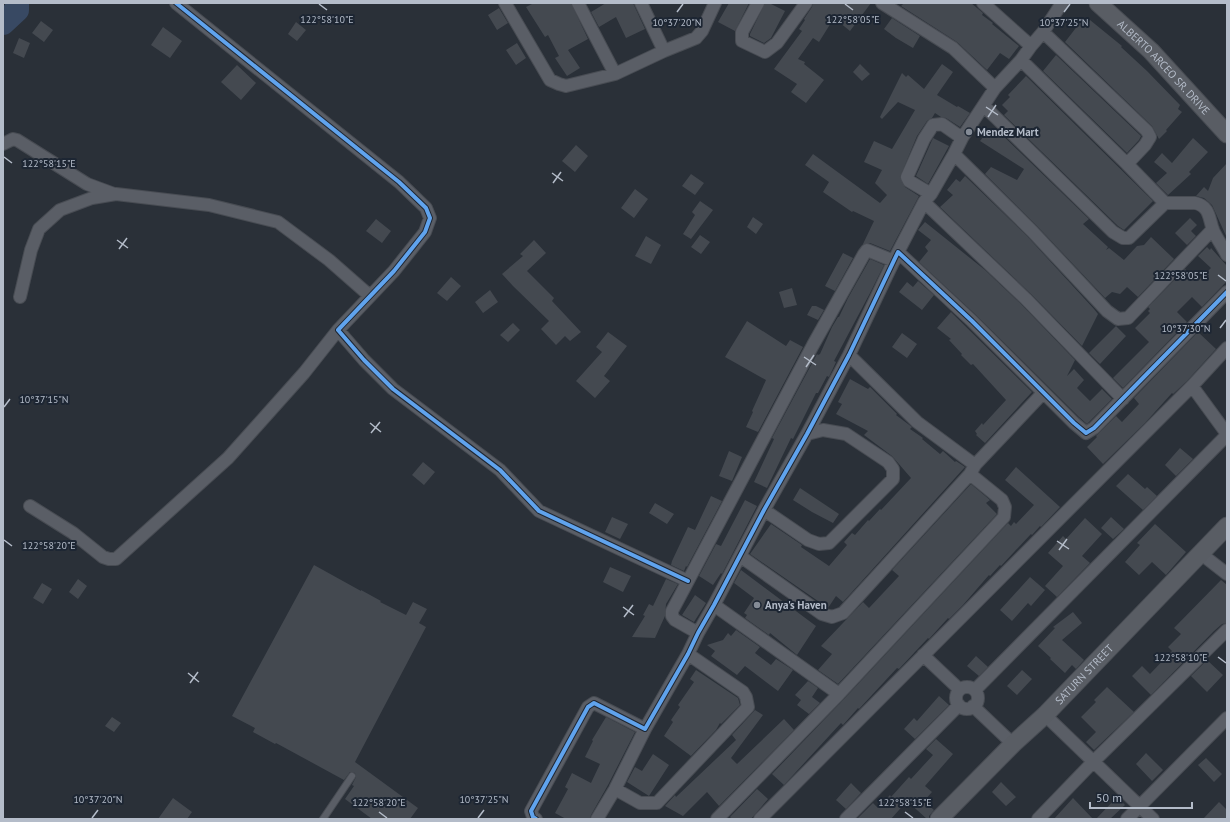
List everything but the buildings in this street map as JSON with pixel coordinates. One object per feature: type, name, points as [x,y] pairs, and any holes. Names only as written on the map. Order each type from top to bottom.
[{"type":"street","points":[[30,506],[73,533],[103,557],[116,559],[228,458],[304,373],[338,330],[394,271],[425,232],[430,218],[426,208],[399,182],[176,3]]},
{"type":"street","points":[[505,3],[550,80],[566,86],[615,74],[696,38],[702,30],[711,6]]},
{"type":"street","points":[[578,3],[615,74]]},
{"type":"street","points":[[641,3],[664,51]]},
{"type":"street","points":[[758,3],[742,32],[742,41],[764,52],[777,43],[806,3]]},
{"type":"street","points":[[882,3],[952,48],[995,88]]},
{"type":"street","points":[[983,3],[1030,46]]},
{"type":"street","points":[[596,819],[615,789],[645,729],[688,654],[764,510],[807,434],[849,354],[896,256],[962,138],[995,88],[1021,60],[1030,46],[1043,32],[1062,3]]},
{"type":"street","name":"ALBERTO ARCEO SR. DRIVE","points":[[1098,3],[1151,51],[1227,134]]},
{"type":"street","points":[[1043,32],[1147,131],[1150,137],[1145,145],[1127,164]]},
{"type":"street","points":[[1021,60],[1127,164],[1164,203],[1200,204],[1204,207],[1209,214],[1213,229],[1227,255]]},
{"type":"street","points":[[984,106],[1114,232],[1123,238],[1129,238],[1164,203]]},
{"type":"street","points":[[962,138],[942,124],[933,125],[924,139],[907,177],[909,181],[928,198],[1123,399]]},
{"type":"street","points":[[3,144],[13,139],[17,140],[87,184],[116,194],[210,205],[278,222],[329,260],[370,296]]},
{"type":"street","points":[[954,154],[1032,231],[1107,311],[1118,318],[1128,318],[1213,229]]},
{"type":"street","points":[[20,298],[31,250],[39,229],[60,210],[92,198],[116,194]]},
{"type":"street","points":[[698,633],[675,620],[672,616],[672,611],[813,345],[867,250],[896,256],[972,322],[1043,393],[1086,433],[1094,428],[1123,399],[1227,292]]},
{"type":"street","points":[[338,330],[364,360],[393,389],[500,470],[539,511],[688,581]]},
{"type":"street","points":[[760,819],[1192,386],[1227,348]]},
{"type":"street","points":[[716,819],[839,694],[1004,517],[1005,507],[1002,500],[973,469],[917,422],[849,354]]},
{"type":"street","points":[[975,690],[1227,434],[1192,386]]},
{"type":"street","points":[[740,556],[822,614],[832,617],[843,613],[1043,393]]},
{"type":"street","points":[[764,510],[808,540],[819,544],[829,543],[892,479],[893,470],[888,462],[846,434],[824,430],[807,434]]},
{"type":"street","name":"SATURN STREET","points":[[939,819],[1013,744],[1045,715],[1227,526]]},
{"type":"street","points":[[1200,553],[1227,574]]},
{"type":"street","points":[[714,605],[839,694]]},
{"type":"street","points":[[1038,819],[1093,762],[1227,630]]},
{"type":"street","points":[[615,789],[640,802],[657,803],[748,707],[746,697],[743,692],[688,654]]},
{"type":"street","points":[[923,655],[959,690]]},
{"type":"street","points":[[967,687],[975,690],[977,698],[973,706],[966,708],[959,705],[956,696],[959,690],[967,687]]},
{"type":"street","points":[[536,819],[533,817],[531,811],[588,707],[594,703],[645,729]]},
{"type":"street","points":[[846,819],[959,705]]},
{"type":"street","points":[[973,706],[1013,744]]},
{"type":"street","points":[[1045,715],[1153,819]]},
{"type":"street","points":[[1127,819],[1227,718]]},
{"type":"lane","points":[[323,819],[352,776]]},
{"type":"waterway","points":[[3,23],[17,10],[17,3]]},
{"type":"cycle path","points":[[176,3],[399,182],[426,208],[430,218],[425,232],[394,271],[338,330],[364,360],[393,389],[500,470],[539,511],[688,581]]},
{"type":"cycle path","points":[[536,819],[533,817],[531,811],[588,707],[594,703],[645,729],[688,654],[764,510],[849,355],[898,252],[972,321],[1074,423],[1086,433],[1094,428],[1227,292]]},
{"type":"place","name":"Mendez Mart","points":[[969,132]]},
{"type":"place","name":"Anya's Haven","points":[[757,605]]}]
